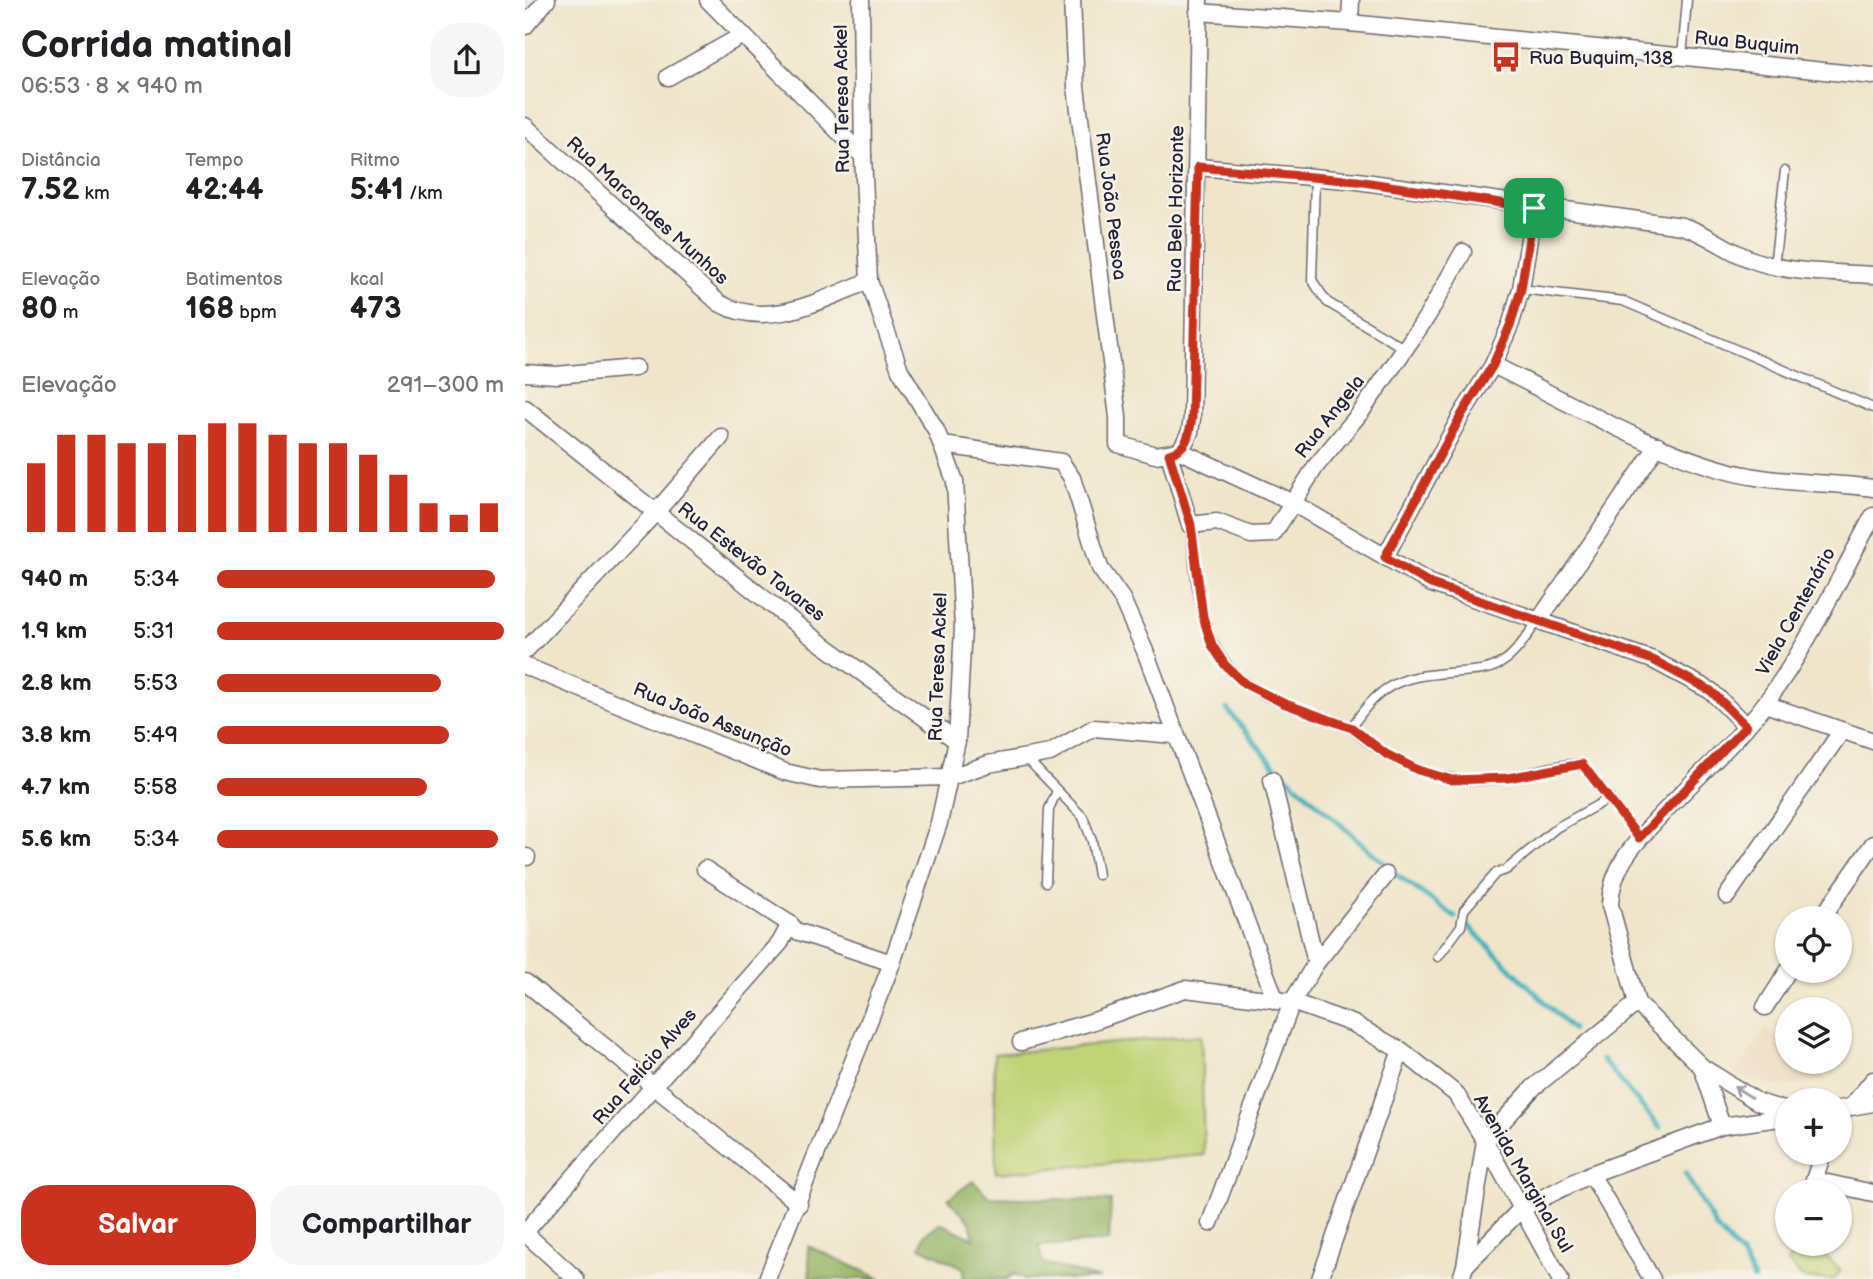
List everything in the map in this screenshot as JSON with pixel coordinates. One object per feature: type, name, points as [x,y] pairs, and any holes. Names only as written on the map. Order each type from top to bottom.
[{"type":"street","points":[[525,26],[547,0]]},
{"type":"street","points":[[708,0],[863,156]]},
{"type":"street","name":"Rua Teresa Ackel","points":[[767,1279],[893,963],[951,778],[957,741],[963,628],[954,481],[943,445],[900,370],[869,281],[863,156],[861,0]]},
{"type":"street","name":"Rua João Pessoa","points":[[1072,0],[1076,87],[1118,418],[1118,444],[1143,454],[1175,453]]},
{"type":"street","points":[[1350,23],[1351,0]]},
{"type":"street","name":"Rua Buquim","points":[[1198,6],[1873,76]]},
{"type":"street","name":"Rua Belo Horizonte","points":[[1175,453],[1190,432],[1192,418],[1198,167],[1198,6]]},
{"type":"street","points":[[669,76],[743,35]]},
{"type":"street","name":"Rua Marcondes Munhos","points":[[525,126],[719,303],[736,313],[767,314],[799,309],[869,281]]},
{"type":"street","points":[[1198,167],[1315,177],[1682,226],[1699,231],[1749,259],[1774,267],[1873,275]]},
{"type":"street","points":[[1385,557],[1462,414],[1493,365],[1521,289],[1534,208]]},
{"type":"street","name":"Rua Angela","points":[[1191,525],[1217,522],[1251,535],[1268,536],[1277,530],[1291,502],[1405,349],[1463,251]]},
{"type":"street","points":[[1493,365],[1658,445],[1749,476],[1873,488]]},
{"type":"street","points":[[525,373],[556,375],[635,368]]},
{"type":"street","name":"Rua Estevão Tavares","points":[[525,408],[811,636],[957,741]]},
{"type":"street","points":[[525,651],[656,512],[721,436]]},
{"type":"street","points":[[943,445],[1061,462],[1072,478],[1100,568],[1122,600],[1145,651],[1174,735],[1284,1002]]},
{"type":"street","points":[[1540,618],[1658,445]]},
{"type":"street","points":[[1175,453],[1291,502],[1431,584],[1540,618],[1662,664],[1675,674],[1711,691],[1746,726]]},
{"type":"street","points":[[1175,453],[1191,525]]},
{"type":"street","name":"Viela Centenário","points":[[1637,1003],[1610,897],[1613,877],[1639,838],[1765,704],[1794,663],[1873,516]]},
{"type":"street","name":"Rua João Assunção","points":[[525,666],[785,772],[820,780],[951,778],[988,764],[1051,753],[1094,728],[1174,735]]},
{"type":"street","points":[[1765,704],[1873,741]]},
{"type":"street","points":[[1727,896],[1841,732]]},
{"type":"street","points":[[1272,780],[1316,963]]},
{"type":"street","points":[[1830,906],[1873,844]]},
{"type":"street","points":[[705,869],[790,924],[796,931],[893,963]]},
{"type":"street","points":[[1210,1223],[1284,1002],[1386,875]]},
{"type":"street","name":"Rua Felício Alves","points":[[525,1232],[780,943],[790,924]]},
{"type":"street","points":[[525,982],[799,1204]]},
{"type":"street","points":[[1765,1007],[1780,983]]},
{"type":"street","name":"Avenida Marginal Sul","points":[[1021,1042],[1091,1022],[1185,989],[1284,1002],[1354,1024],[1401,1049],[1455,1094],[1485,1141],[1560,1279]]},
{"type":"street","points":[[1463,1273],[1485,1141],[1533,1088],[1637,1003],[1702,1067],[1758,1102],[1775,1107]]},
{"type":"street","points":[[1319,1279],[1401,1049]]},
{"type":"street","points":[[1702,1067],[1722,1126]]},
{"type":"street","points":[[1852,1101],[1873,1080]]},
{"type":"street","points":[[1852,1107],[1873,1103]]},
{"type":"street","points":[[1463,1273],[1522,1208],[1591,1174],[1722,1126],[1775,1119]]},
{"type":"street","points":[[1591,1174],[1652,1279]]},
{"type":"street","points":[[1852,1191],[1873,1193]]},
{"type":"street","points":[[525,1232],[576,1279]]},
{"type":"lane","points":[[1682,57],[1687,0]]},
{"type":"lane","points":[[1774,267],[1785,171]]},
{"type":"lane","points":[[1315,177],[1312,280],[1327,302],[1405,349]]},
{"type":"lane","points":[[1521,289],[1623,301],[1873,408]]},
{"type":"lane","points":[[1191,525],[1203,617],[1212,645],[1225,665],[1245,684],[1267,696],[1352,728],[1386,754],[1418,770],[1452,780],[1508,778],[1582,764],[1639,838]]},
{"type":"lane","points":[[1352,728],[1362,712],[1393,682],[1417,675],[1488,670],[1504,662],[1540,618]]},
{"type":"lane","points":[[1027,759],[1083,817],[1088,827],[1098,875]]},
{"type":"lane","points":[[1046,882],[1049,809],[1057,791]]},
{"type":"lane","points":[[1438,957],[1461,926],[1464,910],[1496,873],[1506,870],[1519,856],[1556,828],[1610,798]]},
{"type":"shaded area","points":[[1767,1029],[1775,1035],[1775,1074],[1822,1074],[1830,1081],[1782,1087],[1748,1080],[1735,1073]]},
{"type":"green space","points":[[1201,1035],[1204,1155],[996,1173],[994,1054]]},
{"type":"green space","points":[[973,1181],[989,1197],[1111,1201],[1109,1241],[1039,1246],[1043,1263],[1100,1279],[1025,1279],[1015,1274],[1006,1279],[963,1279],[964,1268],[920,1247],[924,1235],[940,1223],[974,1239],[970,1222],[948,1199]]},
{"type":"green space","points":[[808,1246],[881,1279],[810,1279]]},
{"type":"green space","points":[[1792,1256],[1825,1256],[1841,1270],[1834,1279],[1805,1279],[1787,1262]]},
{"type":"waterway","points":[[1227,709],[1274,765],[1397,875],[1455,917]]},
{"type":"waterway","points":[[1466,924],[1572,1029]]},
{"type":"waterway","points":[[1602,1059],[1660,1128]]},
{"type":"waterway","points":[[1685,1173],[1716,1228],[1742,1256],[1754,1279]]},
{"type":"place","name":"Rua Buquim, 138","points":[[1506,57]]},
{"type":"route","points":[[1198,167],[1357,181],[1534,208],[1521,289],[1511,323],[1493,365],[1462,414],[1385,557],[1431,584],[1540,618],[1662,664],[1675,674],[1711,691],[1746,726],[1639,838],[1582,764],[1508,778],[1452,780],[1418,770],[1386,754],[1364,740],[1352,728],[1283,703],[1245,684],[1225,665],[1212,645],[1203,617],[1191,525],[1169,454],[1180,451],[1185,444],[1192,418],[1198,167]]}]
